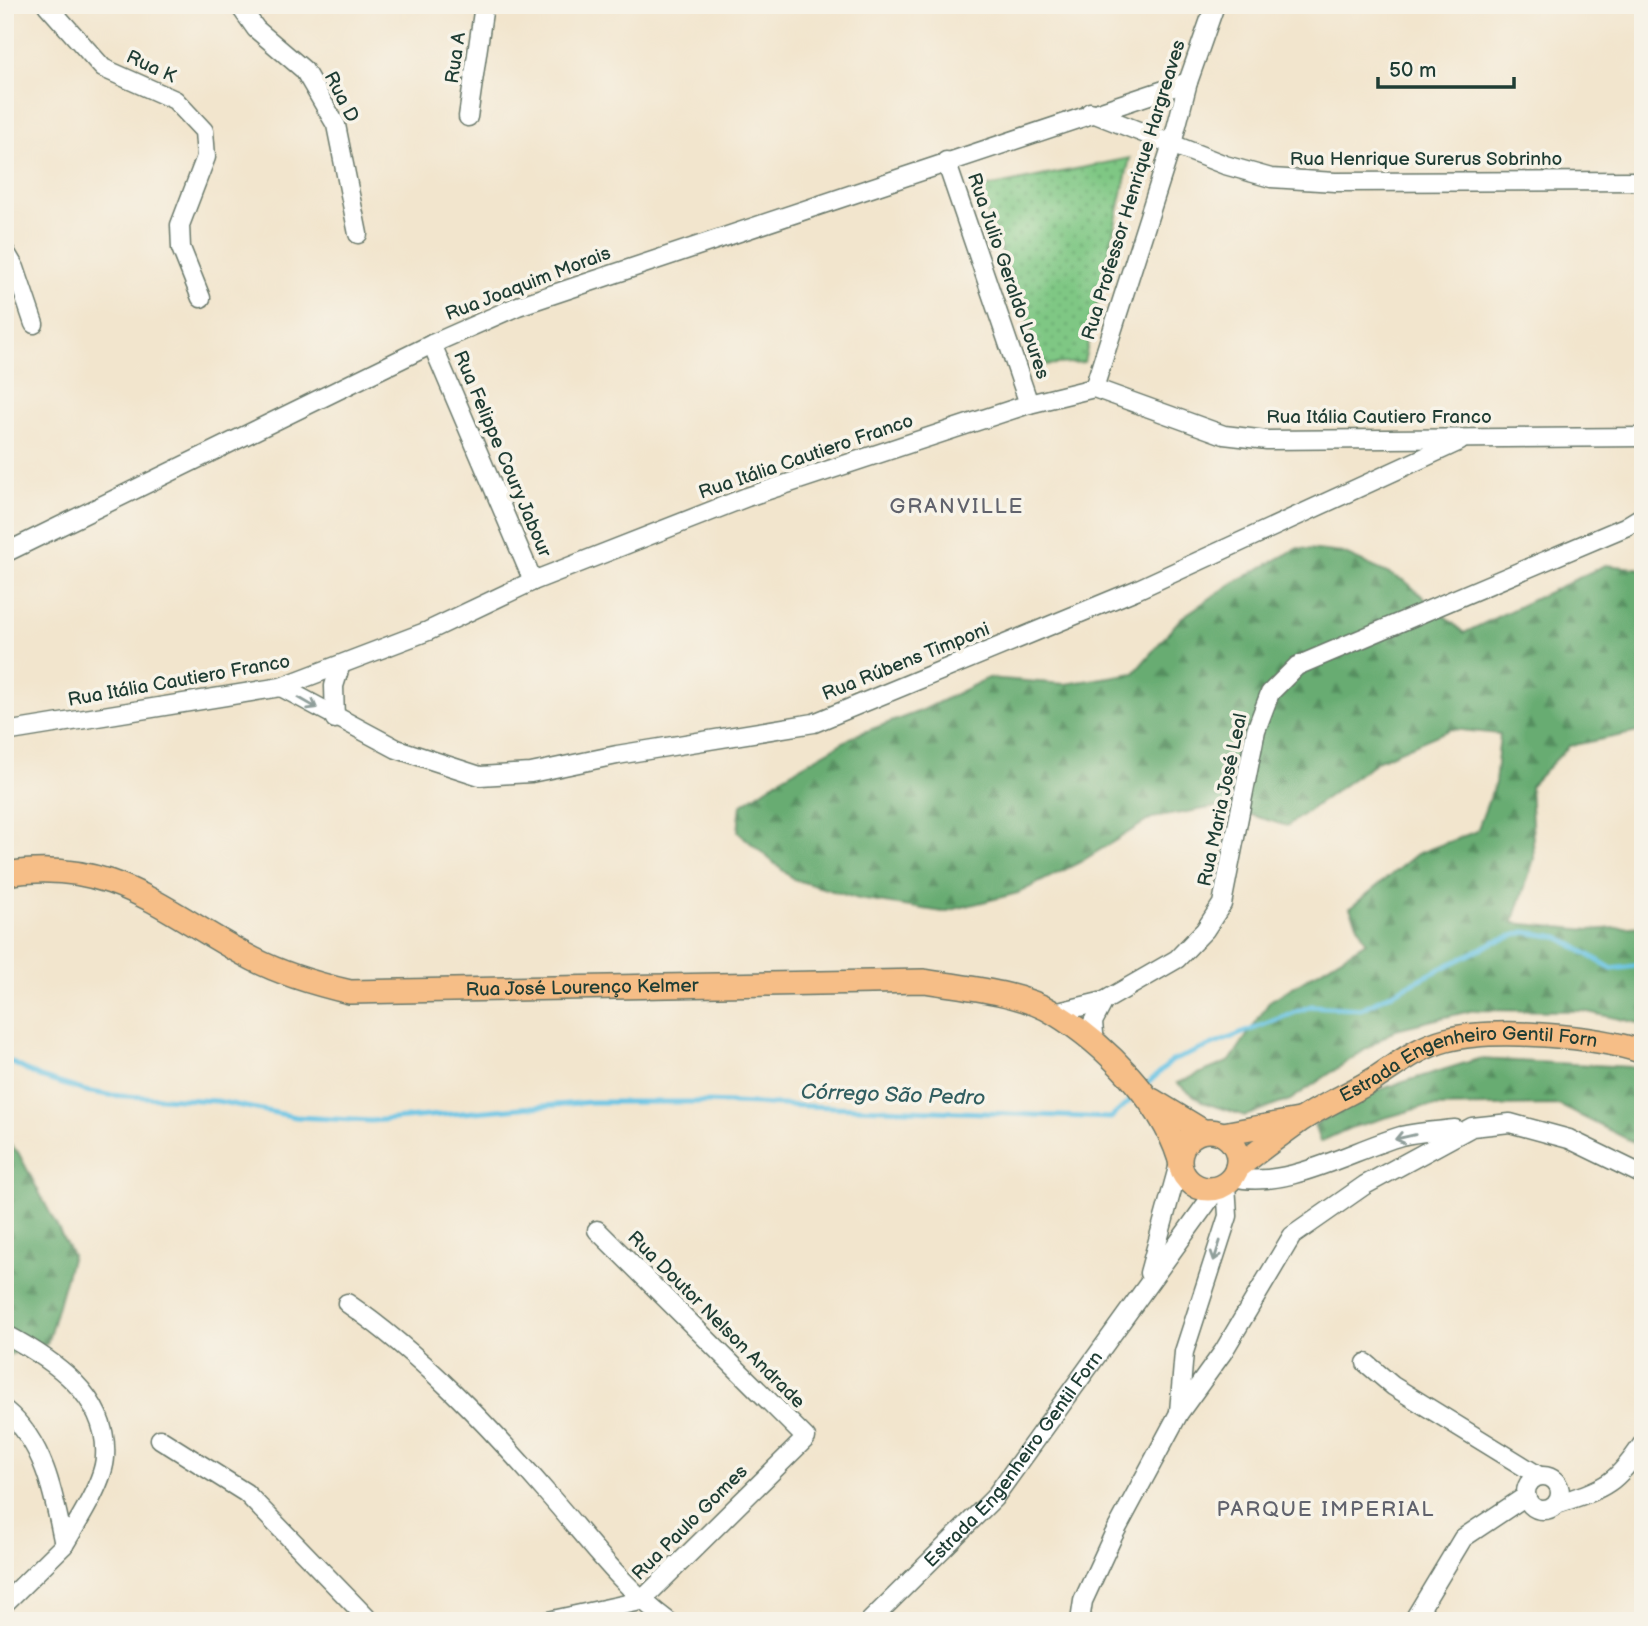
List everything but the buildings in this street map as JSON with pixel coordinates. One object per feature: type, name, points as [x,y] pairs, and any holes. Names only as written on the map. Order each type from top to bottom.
[{"type":"main road","name":"Rua José Lourenço Kelmer","points":[[5,874],[91,875],[140,892],[253,959],[303,981],[350,992],[924,981],[981,990],[1054,1013],[1124,1068],[1149,1098],[1174,1143],[1179,1161]]},
{"type":"main road","name":"Estrada Engenheiro Gentil Forn","points":[[1228,1180],[1302,1120],[1375,1079],[1411,1054],[1447,1040],[1485,1035],[1576,1038],[1624,1045],[1643,1052]]},
{"type":"main road","name":"Rua José Lourenço Kelmer","points":[[1149,1098],[1213,1133]]},
{"type":"main road","name":"Estrada Engenheiro Gentil Forn","points":[[1213,1133],[1302,1120]]},
{"type":"main road","points":[[1213,1133],[1236,1149],[1228,1180],[1197,1188],[1188,1182],[1179,1161],[1187,1140],[1213,1133]]},
{"type":"street","name":"Rua K","points":[[47,5],[103,68],[175,100],[204,131],[206,157],[180,225],[181,248],[201,298]]},
{"type":"street","name":"Rua D","points":[[239,5],[256,29],[304,70],[336,125],[358,234]]},
{"type":"street","name":"Rua A","points":[[468,117],[484,5]]},
{"type":"street","name":"Rua Professor Henrique Hargreaves","points":[[1094,388],[1172,144],[1188,82],[1215,5]]},
{"type":"street","name":"Rua Joaquim Morais","points":[[5,553],[432,344],[518,306],[1188,82]]},
{"type":"street","points":[[1090,113],[1172,144]]},
{"type":"street","name":"Rua Henrique Surerus Sobrinho","points":[[1172,144],[1271,178],[1335,182],[1643,181]]},
{"type":"street","name":"Rua Julio Geraldo Loures","points":[[946,161],[1030,404]]},
{"type":"street","points":[[5,251],[15,268],[34,324]]},
{"type":"street","name":"Rua Felippe Coury Jabour","points":[[432,344],[533,581]]},
{"type":"street","name":"Rua Itália Cautiero Franco","points":[[5,732],[281,687],[340,667],[428,631],[533,581],[747,497],[1030,404],[1094,388],[1224,435],[1267,440],[1643,437]]},
{"type":"street","name":"Rua Rúbens Timponi","points":[[281,687],[335,719],[397,749],[480,776],[531,773],[814,723],[1136,590],[1466,438]]},
{"type":"street","name":"Rua Maria José Leal","points":[[1054,1013],[1104,1001],[1177,959],[1205,930],[1222,904],[1256,730],[1270,693],[1297,666],[1625,527],[1643,516]]},
{"type":"street","points":[[335,719],[334,686],[340,667]]},
{"type":"street","points":[[1095,1045],[1093,1023],[1104,1001]]},
{"type":"street","points":[[1179,1413],[1184,1352],[1228,1216],[1228,1180],[1251,1182],[1273,1178],[1323,1165],[1402,1136],[1510,1123],[1569,1139],[1643,1175]]},
{"type":"street","points":[[1080,1621],[1083,1601],[1113,1536],[1179,1413],[1223,1352],[1292,1236],[1365,1185],[1472,1127]]},
{"type":"street","name":"Estrada Engenheiro Gentil Forn","points":[[1144,1287],[1179,1161]]},
{"type":"street","name":"Estrada Engenheiro Gentil Forn","points":[[870,1621],[994,1499],[1057,1414],[1144,1287],[1228,1180]]},
{"type":"street","name":"Rua Doutor Nelson Andrade","points":[[597,1230],[806,1438]]},
{"type":"street","points":[[347,1303],[386,1330],[515,1455],[641,1601],[668,1621]]},
{"type":"street","points":[[5,1334],[46,1355],[85,1393],[100,1420],[105,1458],[88,1505],[64,1545],[5,1603]]},
{"type":"street","points":[[1366,1363],[1393,1386],[1539,1476],[1549,1477],[1558,1484],[1607,1486]]},
{"type":"street","points":[[5,1410],[21,1423],[50,1478],[64,1545]]},
{"type":"street","name":"Rua Paulo Gomes","points":[[548,1621],[641,1601],[806,1438]]},
{"type":"street","points":[[160,1439],[246,1493],[369,1621]]},
{"type":"street","points":[[1481,1527],[1607,1486],[1626,1468],[1643,1443]]},
{"type":"street","points":[[1539,1476],[1528,1484],[1528,1503],[1549,1507]]},
{"type":"street","points":[[1549,1507],[1560,1494],[1558,1484]]},
{"type":"street","points":[[1413,1621],[1463,1538],[1526,1496]]},
{"type":"green space","points":[[1130,158],[1084,362],[1044,365],[978,189]]},
{"type":"green space","points":[[1298,548],[1343,553],[1405,581],[1464,633],[1605,565],[1643,569],[1643,731],[1569,746],[1530,786],[1534,859],[1513,923],[1590,930],[1643,926],[1643,1024],[1583,1011],[1474,1010],[1396,1029],[1290,1100],[1245,1116],[1203,1102],[1177,1083],[1230,1061],[1270,1001],[1366,942],[1350,908],[1417,854],[1477,831],[1495,783],[1500,734],[1451,729],[1379,760],[1287,826],[1222,806],[1152,818],[1080,862],[1018,893],[943,912],[859,899],[793,879],[738,832],[741,805],[784,776],[856,735],[923,710],[988,678],[1065,684],[1134,673],[1181,618],[1231,584]]},
{"type":"green space","points":[[1478,1059],[1631,1067],[1643,1072],[1643,1147],[1559,1105],[1423,1107],[1350,1128],[1320,1142],[1314,1125],[1381,1089]]},
{"type":"green space","points":[[5,1141],[18,1152],[72,1255],[47,1344],[5,1356]]},
{"type":"waterway","name":"Córrego São Pedro","points":[[1145,1086],[1172,1061],[1311,1006],[1361,1009],[1494,942],[1525,932],[1559,937],[1612,969],[1643,965]]},
{"type":"waterway","name":"Córrego São Pedro","points":[[5,1059],[40,1077],[85,1091],[109,1095],[217,1101],[296,1117],[371,1121],[591,1102],[706,1102],[1111,1118],[1138,1093]]},
{"type":"district","name":"GRANVILLE","points":[[957,506]]},
{"type":"district","name":"PARQUE IMPERIAL","points":[[1326,1509]]}]
